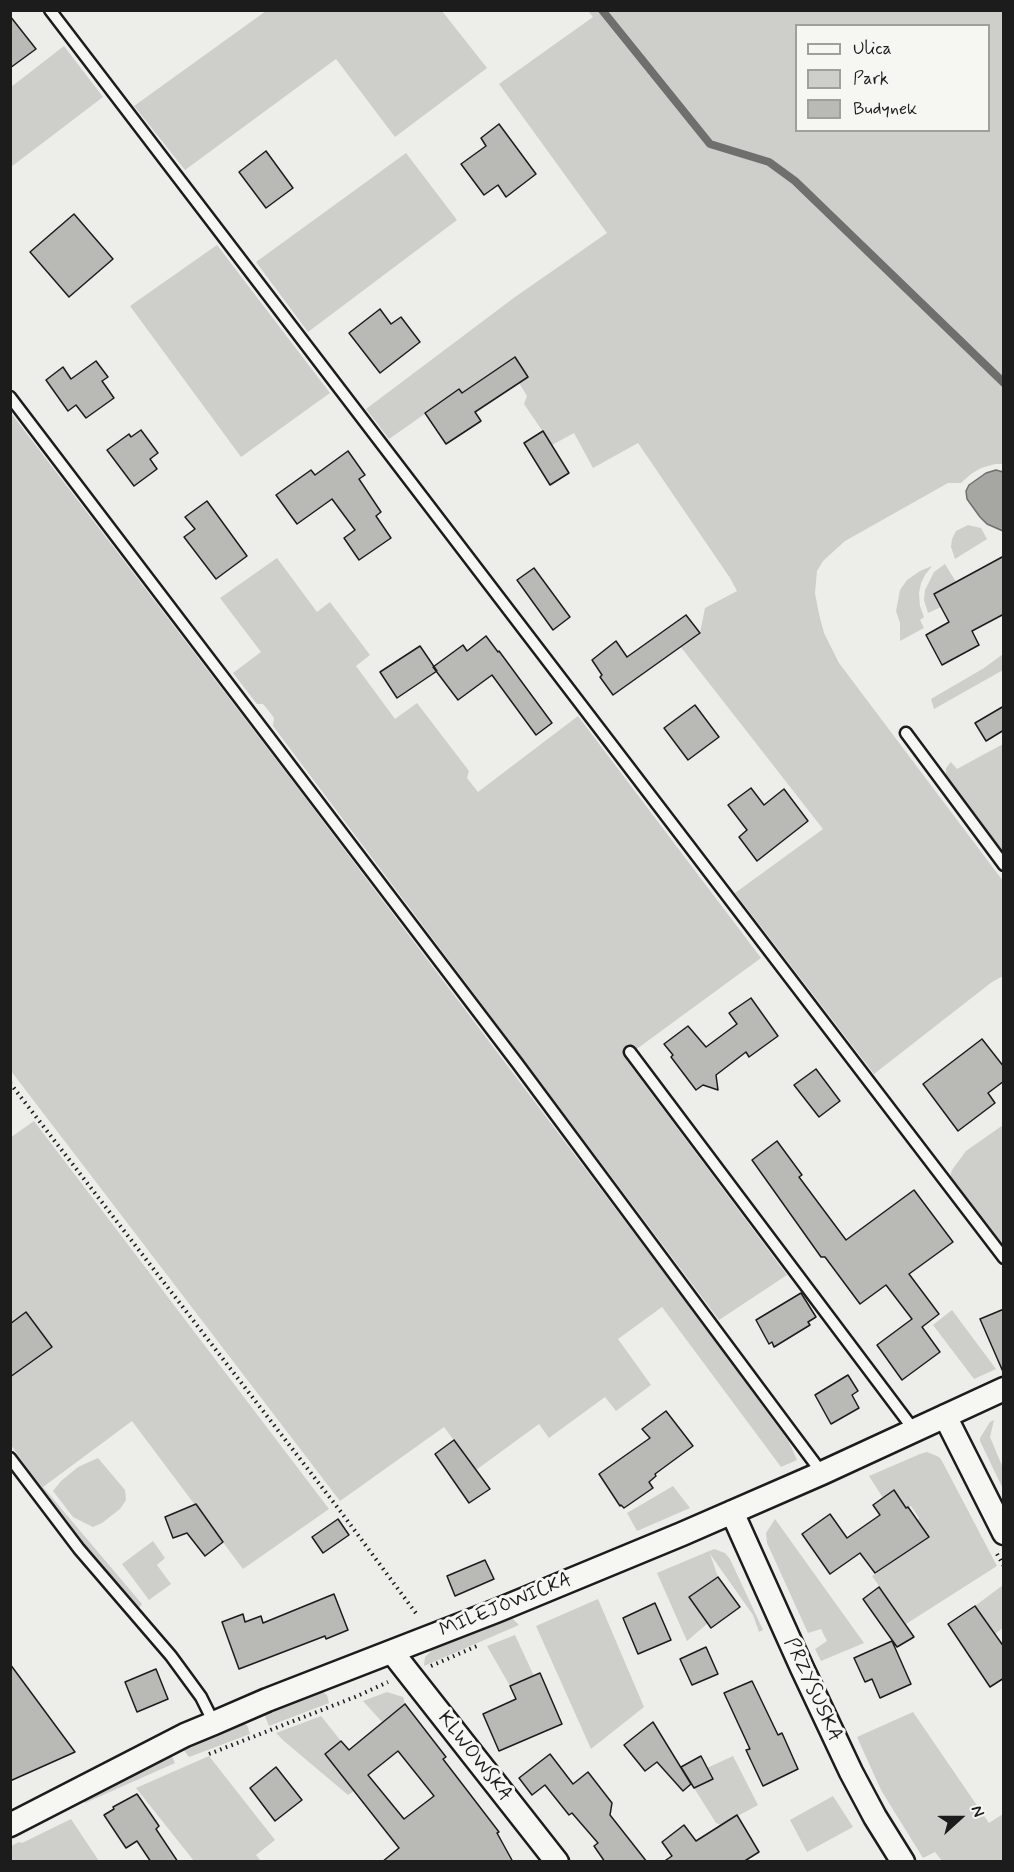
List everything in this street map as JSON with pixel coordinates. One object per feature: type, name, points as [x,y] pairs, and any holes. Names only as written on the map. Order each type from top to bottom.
[{"type":"street","name":"MILEJOWICKA","points":[[10,1824],[185,1735],[267,1700],[433,1636],[732,1512],[1004,1389]]},
{"type":"street","points":[[945,1416],[1004,1533]]},
{"type":"street","name":"PRZYSUSKA","points":[[732,1512],[851,1772],[903,1862]]},
{"type":"street","name":"KLWOWSKA","points":[[392,1652],[557,1862]]},
{"type":"lane","points":[[50,10],[1004,1258]]},
{"type":"lane","points":[[10,397],[517,1063],[822,1473]]},
{"type":"lane","points":[[906,733],[1004,865]]},
{"type":"lane","points":[[630,1052],[914,1430]]},
{"type":"lane","points":[[10,1458],[79,1549],[171,1656],[201,1697],[214,1723]]},
{"type":"path","points":[[10,1083],[334,1503],[433,1636]]},
{"type":"path","points":[[203,1756],[387,1683],[399,1684],[427,1668],[482,1644]]},
{"type":"green space","points":[[266,11],[442,11],[487,68],[395,137],[336,59],[185,170],[134,106]]},
{"type":"green space","points":[[588,11],[1003,11],[1003,464],[981,468],[961,483],[948,483],[845,541],[823,561],[817,571],[815,593],[819,614],[824,633],[839,663],[1003,881],[1003,976],[992,982],[874,1074],[735,893],[823,829],[680,646],[700,633],[705,608],[737,591],[638,443],[593,468],[574,433],[552,445],[524,404],[527,396],[519,383],[515,358],[463,394],[459,390],[389,439],[366,409],[515,297],[607,233],[499,84],[593,17]]},
{"type":"green space","points":[[64,46],[103,97],[11,167],[11,87]]},
{"type":"green space","points":[[406,153],[457,220],[308,332],[256,262]]},
{"type":"green space","points":[[217,245],[330,393],[241,457],[130,306]]},
{"type":"green space","points":[[11,413],[707,1330],[789,1442],[797,1460],[781,1467],[662,1307],[618,1339],[651,1385],[616,1411],[605,1397],[549,1438],[539,1424],[476,1470],[444,1427],[340,1501],[11,1071]]},
{"type":"green space","points":[[968,525],[981,528],[987,539],[955,559],[951,547],[952,539],[956,531]]},
{"type":"green space","points":[[277,558],[317,612],[330,602],[370,655],[356,666],[395,719],[417,703],[469,771],[467,778],[478,792],[578,716],[761,958],[638,1048],[626,1054],[627,1061],[787,1275],[719,1320],[273,726],[274,718],[268,710],[263,704],[257,704],[233,673],[261,652],[220,598]]},
{"type":"green space","points":[[945,564],[956,582],[934,594],[941,607],[928,613],[924,600],[925,590],[934,572]]},
{"type":"green space","points":[[932,566],[921,583],[919,593],[924,617],[920,620],[924,628],[900,641],[900,623],[896,611],[900,590],[907,580]]},
{"type":"green space","points":[[1003,654],[1003,670],[934,709],[931,699],[984,668]]},
{"type":"green space","points":[[1003,744],[1003,854],[948,782],[946,768],[951,762],[957,769]]},
{"type":"green space","points":[[34,1121],[329,1509],[243,1569],[132,1421],[43,1487],[142,1604],[139,1608],[98,1563],[62,1518],[11,1445],[10,1138]]},
{"type":"green space","points":[[1003,1125],[1003,1247],[950,1177],[952,1170],[966,1151]]},
{"type":"green space","points":[[952,1310],[996,1369],[974,1379],[933,1325]]},
{"type":"green space","points":[[994,1420],[990,1437],[1003,1468],[1003,1489],[980,1441],[990,1422]]},
{"type":"green space","points":[[927,1452],[939,1457],[942,1461],[997,1566],[906,1624],[872,1576],[929,1537],[911,1506],[906,1508],[894,1490],[883,1498],[869,1476]]},
{"type":"green space","points":[[98,1458],[125,1490],[126,1500],[120,1509],[93,1527],[73,1517],[53,1491],[78,1467]]},
{"type":"green space","points":[[673,1486],[690,1508],[637,1531],[627,1513]]},
{"type":"green space","points":[[775,1519],[864,1643],[821,1661],[815,1649],[827,1641],[821,1629],[808,1633],[767,1543],[766,1533]]},
{"type":"green space","points":[[153,1541],[165,1558],[157,1565],[171,1584],[149,1600],[122,1564]]},
{"type":"green space","points":[[714,1549],[725,1553],[730,1559],[763,1630],[759,1632],[753,1615],[710,1554],[718,1577],[689,1598],[708,1623],[687,1641],[657,1573]]},
{"type":"green space","points":[[1003,1585],[1003,1628],[995,1634],[975,1606]]},
{"type":"green space","points":[[598,1599],[644,1707],[591,1749],[536,1626]]},
{"type":"green space","points":[[512,1618],[519,1625],[424,1666],[425,1657],[434,1648]]},
{"type":"green space","points":[[515,1635],[534,1676],[510,1686],[487,1646]]},
{"type":"green space","points":[[321,1691],[327,1695],[329,1703],[269,1726],[264,1714]]},
{"type":"green space","points":[[387,1692],[403,1697],[405,1704],[382,1722],[363,1701]]},
{"type":"green space","points":[[913,1712],[989,1823],[1003,1814],[1003,1861],[942,1861],[935,1852],[923,1858],[881,1790],[857,1737]]},
{"type":"green space","points":[[321,1716],[341,1741],[325,1755],[354,1791],[348,1795],[276,1733]]},
{"type":"green space","points":[[242,1723],[247,1725],[250,1734],[189,1757],[183,1749]]},
{"type":"green space","points":[[171,1755],[175,1763],[85,1803],[82,1799]]},
{"type":"green space","points":[[209,1756],[275,1840],[256,1855],[261,1861],[194,1861],[136,1788]]},
{"type":"green space","points":[[733,1756],[758,1805],[721,1825],[716,1823],[694,1788],[713,1779],[707,1768]]},
{"type":"green space","points":[[833,1796],[853,1827],[807,1852],[790,1820]]},
{"type":"green space","points":[[71,1819],[99,1861],[11,1861],[11,1846]]},
{"type":"shaded area","points":[[996,470],[1003,472],[1003,531],[987,524],[980,517],[967,499],[966,491],[969,485],[986,473]]},
{"type":"building","points":[[10,16],[36,49],[10,68]]},
{"type":"building","points":[[499,124],[536,174],[506,197],[498,185],[484,195],[461,164],[486,146],[481,138]]},
{"type":"building","points":[[266,151],[293,188],[266,208],[239,172]]},
{"type":"building","points":[[74,214],[113,259],[69,297],[30,252]]},
{"type":"building","points":[[380,309],[391,324],[401,317],[420,342],[380,373],[349,333]]},
{"type":"building","points":[[515,357],[528,377],[475,412],[481,421],[446,444],[425,413],[459,389],[462,393]]},
{"type":"building","points":[[96,361],[108,377],[102,381],[114,398],[86,418],[76,405],[68,411],[46,380],[63,367],[71,379]]},
{"type":"building","points":[[141,430],[158,453],[150,459],[157,469],[134,486],[107,450],[129,434],[131,437]]},
{"type":"building","points":[[543,431],[569,473],[550,485],[524,443]]},
{"type":"building","points":[[348,451],[365,475],[359,479],[381,512],[376,516],[391,538],[359,560],[344,538],[355,530],[332,499],[297,524],[276,495],[311,470],[315,475]]},
{"type":"building","points":[[207,501],[247,556],[216,579],[184,537],[195,529],[185,517]]},
{"type":"building","points":[[1004,556],[1004,614],[972,631],[979,645],[942,665],[926,635],[949,622],[934,594]]},
{"type":"building","points":[[534,568],[570,617],[553,630],[517,580]]},
{"type":"building","points":[[686,615],[700,633],[613,695],[600,677],[602,675],[592,660],[616,641],[627,657]]},
{"type":"building","points":[[486,636],[552,723],[536,735],[492,675],[458,700],[433,667],[463,645],[467,651]]},
{"type":"building","points":[[420,646],[437,671],[397,698],[380,672]]},
{"type":"building","points":[[695,705],[719,737],[688,760],[664,728]]},
{"type":"building","points":[[1004,706],[1004,730],[986,741],[975,723]]},
{"type":"building","points":[[751,788],[764,805],[784,789],[808,821],[757,861],[739,837],[747,830],[728,805]]},
{"type":"building","points":[[751,998],[778,1036],[749,1057],[746,1052],[716,1075],[718,1090],[703,1085],[696,1090],[664,1044],[688,1026],[706,1047],[737,1024],[729,1013]]},
{"type":"building","points":[[982,1039],[1004,1067],[1004,1081],[988,1093],[995,1103],[958,1131],[923,1084]]},
{"type":"building","points":[[816,1069],[840,1101],[819,1117],[794,1085]]},
{"type":"building","points":[[777,1141],[802,1175],[799,1177],[846,1240],[914,1190],[953,1242],[909,1274],[939,1314],[922,1327],[940,1352],[902,1380],[877,1345],[912,1319],[886,1285],[860,1304],[825,1257],[821,1257],[752,1160]]},
{"type":"building","points":[[801,1293],[816,1317],[808,1322],[810,1325],[774,1347],[772,1342],[769,1344],[756,1320]]},
{"type":"building","points":[[1004,1309],[1004,1374],[980,1319]]},
{"type":"building","points":[[26,1312],[52,1347],[10,1377],[10,1324]]},
{"type":"building","points":[[848,1375],[858,1391],[852,1395],[859,1408],[831,1424],[815,1395]]},
{"type":"building","points":[[666,1411],[693,1446],[655,1474],[656,1476],[649,1482],[653,1488],[624,1508],[620,1506],[599,1474],[650,1438],[642,1429]]},
{"type":"building","points":[[454,1440],[490,1489],[469,1503],[435,1454]]},
{"type":"building","points":[[894,1490],[929,1537],[875,1573],[860,1553],[830,1574],[802,1534],[830,1514],[847,1538],[880,1515],[873,1505]]},
{"type":"building","points":[[196,1504],[223,1542],[205,1556],[187,1533],[173,1538],[165,1517]]},
{"type":"building","points":[[338,1519],[349,1535],[323,1553],[312,1537]]},
{"type":"building","points":[[485,1560],[494,1579],[455,1596],[447,1576]]},
{"type":"building","points":[[718,1577],[740,1607],[711,1628],[689,1597]]},
{"type":"building","points":[[879,1587],[914,1637],[897,1647],[863,1599]]},
{"type":"building","points":[[334,1594],[348,1630],[326,1639],[325,1636],[239,1669],[222,1622],[243,1614],[245,1622],[261,1616],[263,1623]]},
{"type":"building","points":[[655,1603],[671,1640],[638,1654],[623,1618]]},
{"type":"building","points":[[975,1606],[1004,1647],[1004,1678],[990,1687],[948,1624]]},
{"type":"building","points":[[892,1641],[911,1684],[880,1698],[872,1679],[865,1682],[854,1658]]},
{"type":"building","points":[[706,1647],[718,1674],[692,1685],[680,1659]]},
{"type":"building","points":[[10,1664],[75,1752],[10,1781]]},
{"type":"building","points":[[156,1669],[168,1699],[137,1712],[125,1682]]},
{"type":"building","points":[[540,1673],[562,1724],[499,1751],[483,1714],[516,1699],[510,1686]]},
{"type":"building","points":[[752,1681],[778,1735],[782,1733],[798,1769],[763,1786],[746,1750],[750,1749],[724,1693]]},
{"type":"building","points":[[405,1704],[446,1757],[443,1759],[499,1832],[497,1833],[513,1862],[382,1862],[399,1848],[325,1754],[341,1741],[349,1750]],"holes":[[[398,1751],[434,1796],[404,1819],[368,1775]]]},
{"type":"building","points":[[653,1722],[691,1784],[683,1791],[657,1762],[645,1771],[624,1745]]},
{"type":"building","points":[[550,1754],[573,1784],[588,1772],[612,1803],[610,1815],[647,1862],[605,1862],[594,1846],[598,1843],[572,1813],[569,1815],[545,1785],[532,1795],[519,1778]]},
{"type":"building","points":[[701,1756],[713,1779],[694,1788],[681,1767]]},
{"type":"building","points":[[276,1767],[302,1800],[275,1821],[250,1788]]},
{"type":"building","points":[[137,1794],[159,1826],[156,1829],[178,1862],[151,1862],[137,1841],[126,1848],[104,1815],[114,1809],[113,1807]]},
{"type":"building","points":[[737,1815],[759,1852],[743,1862],[663,1862],[672,1856],[662,1842],[684,1825],[696,1841]]},
{"type":"waterway","points":[[602,10],[710,144],[769,162],[795,181],[1004,383]]}]
